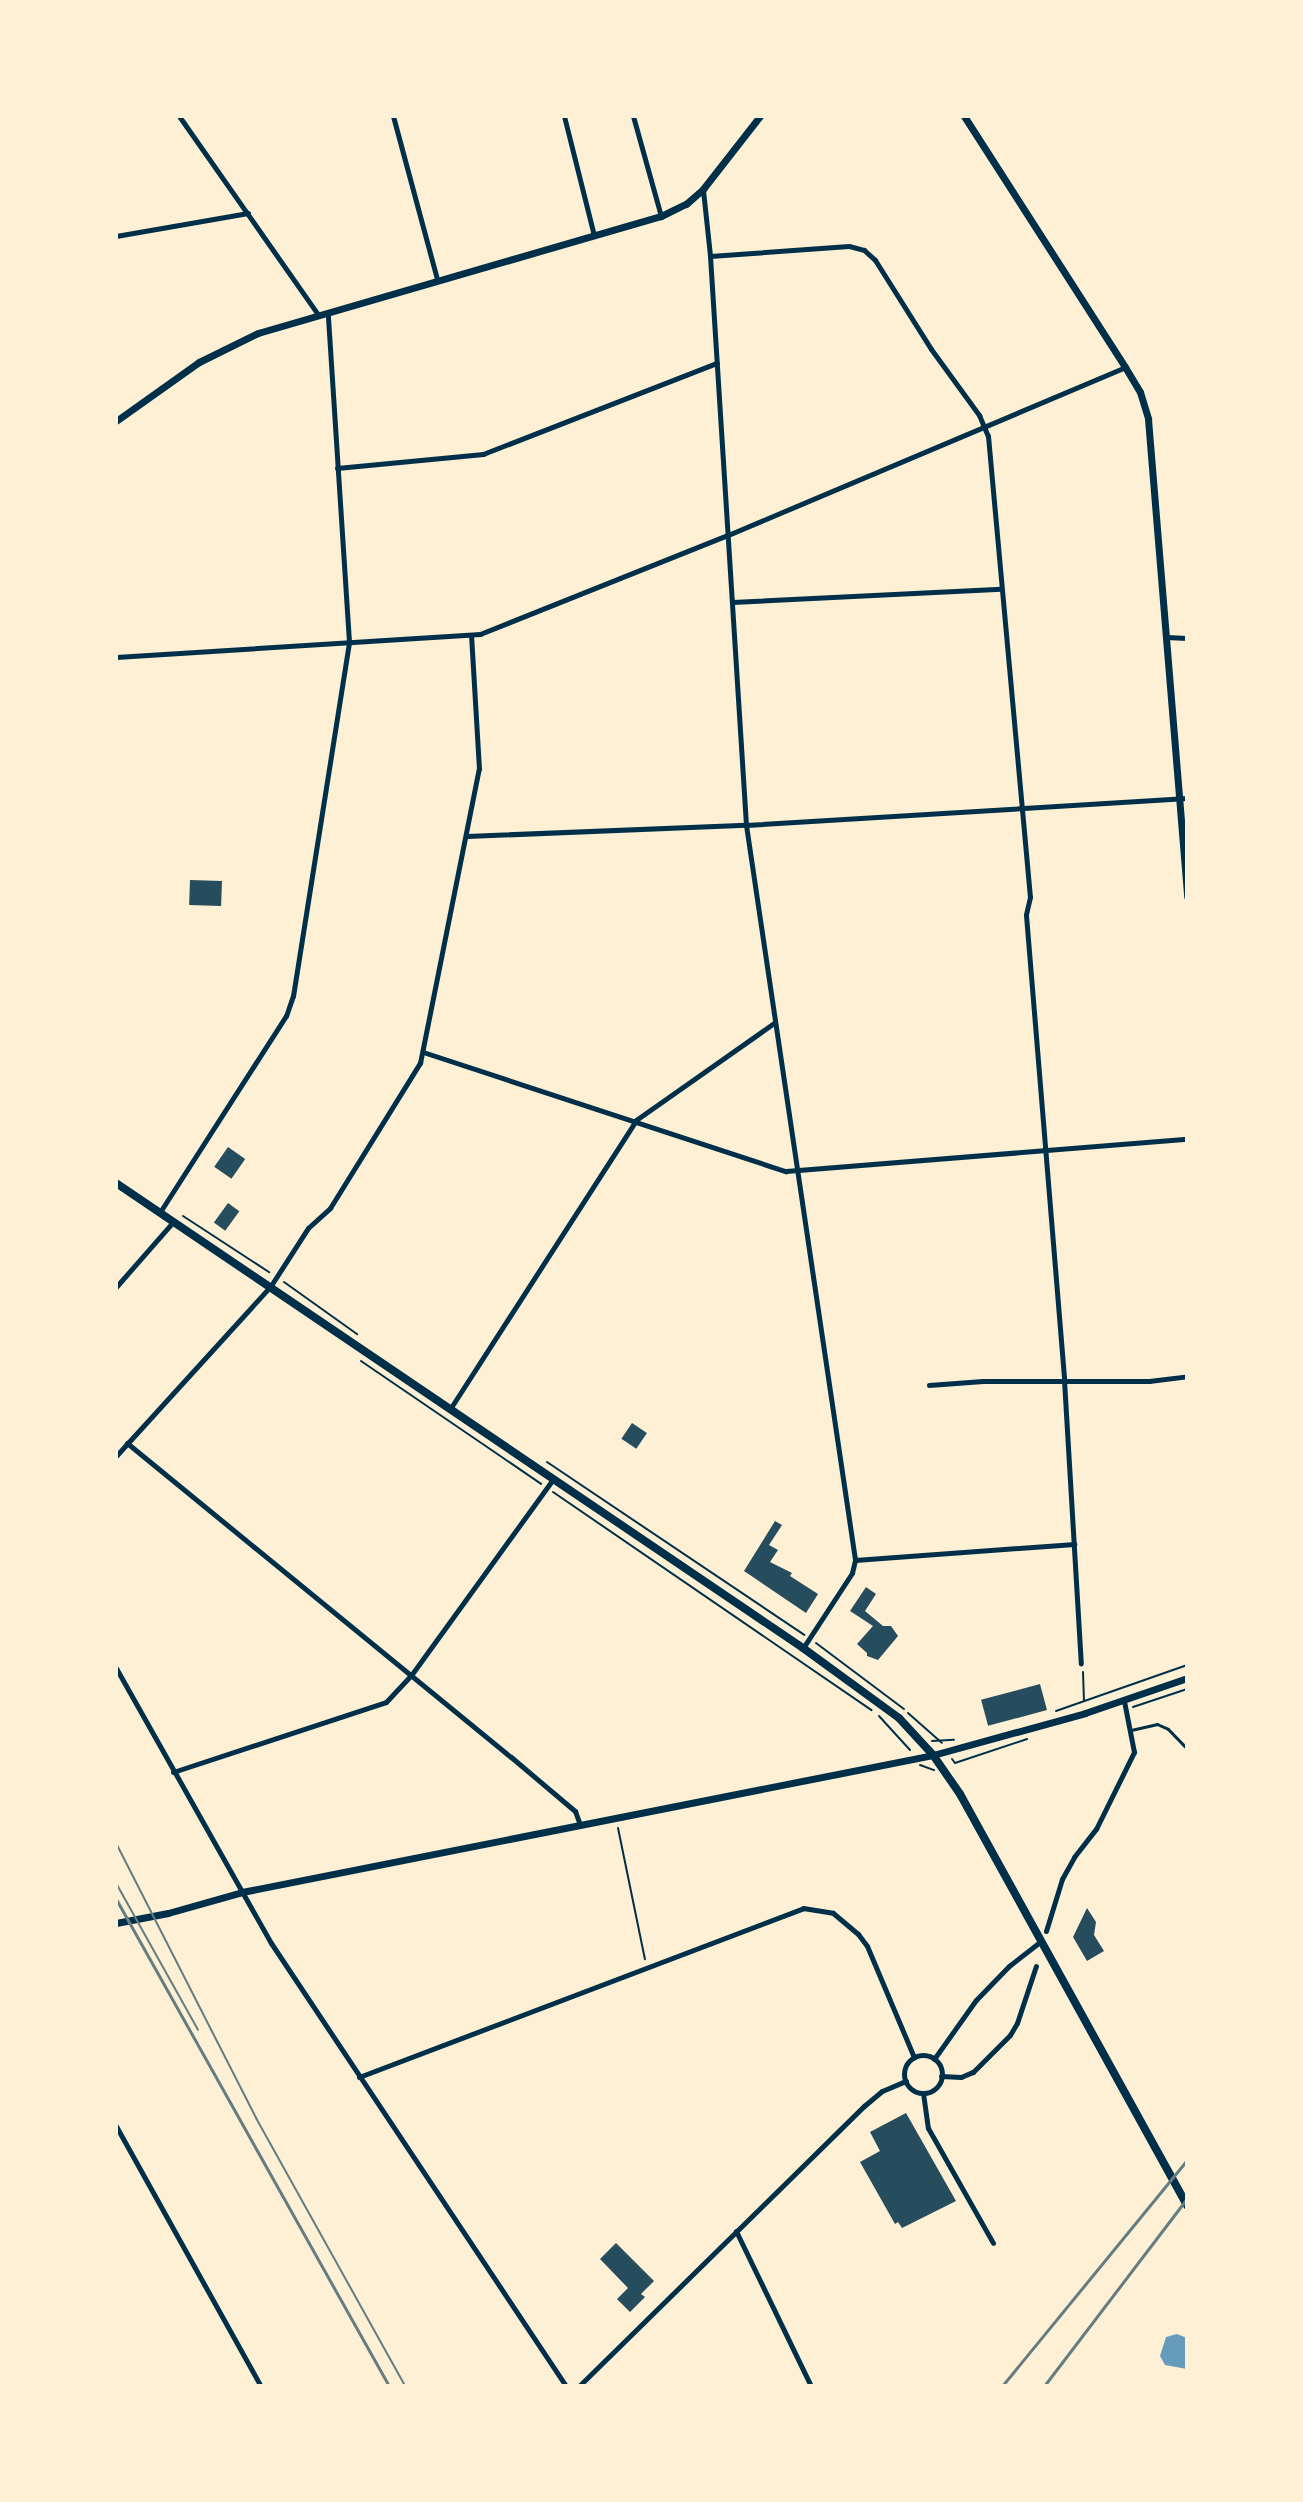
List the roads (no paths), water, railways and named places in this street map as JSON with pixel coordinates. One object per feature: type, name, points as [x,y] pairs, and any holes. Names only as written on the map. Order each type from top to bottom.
[{"type":"main road","points":[[116,421],[216,352],[317,313],[661,216],[686,204],[703,189],[760,116]]},
{"type":"main road","points":[[964,116],[1125,367],[1140,392],[1148,419],[1183,798],[1187,896]]},
{"type":"main road","points":[[116,1183],[162,1208],[173,1221],[893,1712],[933,1755],[973,1816],[1037,1941],[1187,2205]]},
{"type":"main road","points":[[116,1923],[168,1913],[242,1892],[933,1755],[1124,1701],[1187,1678]]},
{"type":"street","points":[[179,116],[317,313]]},
{"type":"street","points":[[393,116],[437,279]]},
{"type":"street","points":[[564,116],[594,235]]},
{"type":"street","points":[[633,116],[661,216]]},
{"type":"street","points":[[703,189],[710,256],[746,825],[855,1560],[852,1573],[803,1648]]},
{"type":"street","points":[[116,236],[248,213]]},
{"type":"street","points":[[710,256],[849,246],[864,250],[875,260],[931,349],[985,425],[1030,897],[1026,915],[1064,1380],[1081,1663]]},
{"type":"street","points":[[162,1208],[291,1007],[349,642],[327,310]]},
{"type":"street","points":[[337,468],[483,454],[717,363]]},
{"type":"street","points":[[116,657],[471,636],[728,535],[1125,367]]},
{"type":"street","points":[[732,602],[1001,589]]},
{"type":"street","points":[[116,1456],[277,1278],[308,1228],[330,1208],[394,1107],[423,1052],[480,757],[471,636]]},
{"type":"street","points":[[1166,637],[1187,638]]},
{"type":"street","points":[[467,836],[746,825],[1183,798]]},
{"type":"street","points":[[450,1410],[636,1120],[774,1023]]},
{"type":"street","points":[[423,1052],[796,1172],[1187,1139]]},
{"type":"street","points":[[116,1287],[173,1221]]},
{"type":"street","points":[[929,1385],[1064,1380],[1149,1381],[1187,1376]]},
{"type":"street","points":[[127,1443],[412,1674],[575,1811],[580,1825]]},
{"type":"street","points":[[173,1772],[386,1702],[412,1674],[554,1479]]},
{"type":"street","points":[[855,1560],[1074,1544]]},
{"type":"street","points":[[116,1668],[242,1892],[359,2077],[566,2386]]},
{"type":"street","points":[[1046,1931],[1062,1879],[1074,1857],[1096,1829],[1134,1752],[1124,1701]]},
{"type":"street","points":[[359,2077],[803,1908],[833,1913],[846,1921],[867,1946],[914,2057]]},
{"type":"street","points":[[934,2059],[976,2000],[1037,1941]]},
{"type":"street","points":[[941,2076],[961,2077],[973,2072],[1010,2035],[1036,1966]]},
{"type":"street","points":[[914,2057],[934,2059]]},
{"type":"street","points":[[914,2057],[906,2066],[906,2081],[913,2090],[923,2093],[937,2087],[941,2076],[934,2059]]},
{"type":"street","points":[[579,2386],[864,2106],[882,2091],[906,2081]]},
{"type":"street","points":[[923,2093],[928,2128],[993,2243]]},
{"type":"street","points":[[116,2126],[261,2386]]},
{"type":"street","points":[[736,2231],[811,2386]]},
{"type":"lane","points":[[1131,1730],[1157,1724],[1168,1729],[1187,1749]]},
{"type":"water","points":[[1177,2334],[1187,2338],[1187,2369],[1165,2365],[1160,2356],[1166,2337]]},
{"type":"tram line","points":[[116,1843],[256,2118],[405,2386]]},
{"type":"tram line","points":[[116,1883],[198,2030]]},
{"type":"railway","points":[[116,1899],[389,2386]]},
{"type":"railway","points":[[1002,2386],[1187,2160]]},
{"type":"railway","points":[[1044,2386],[1187,2198]]}]
